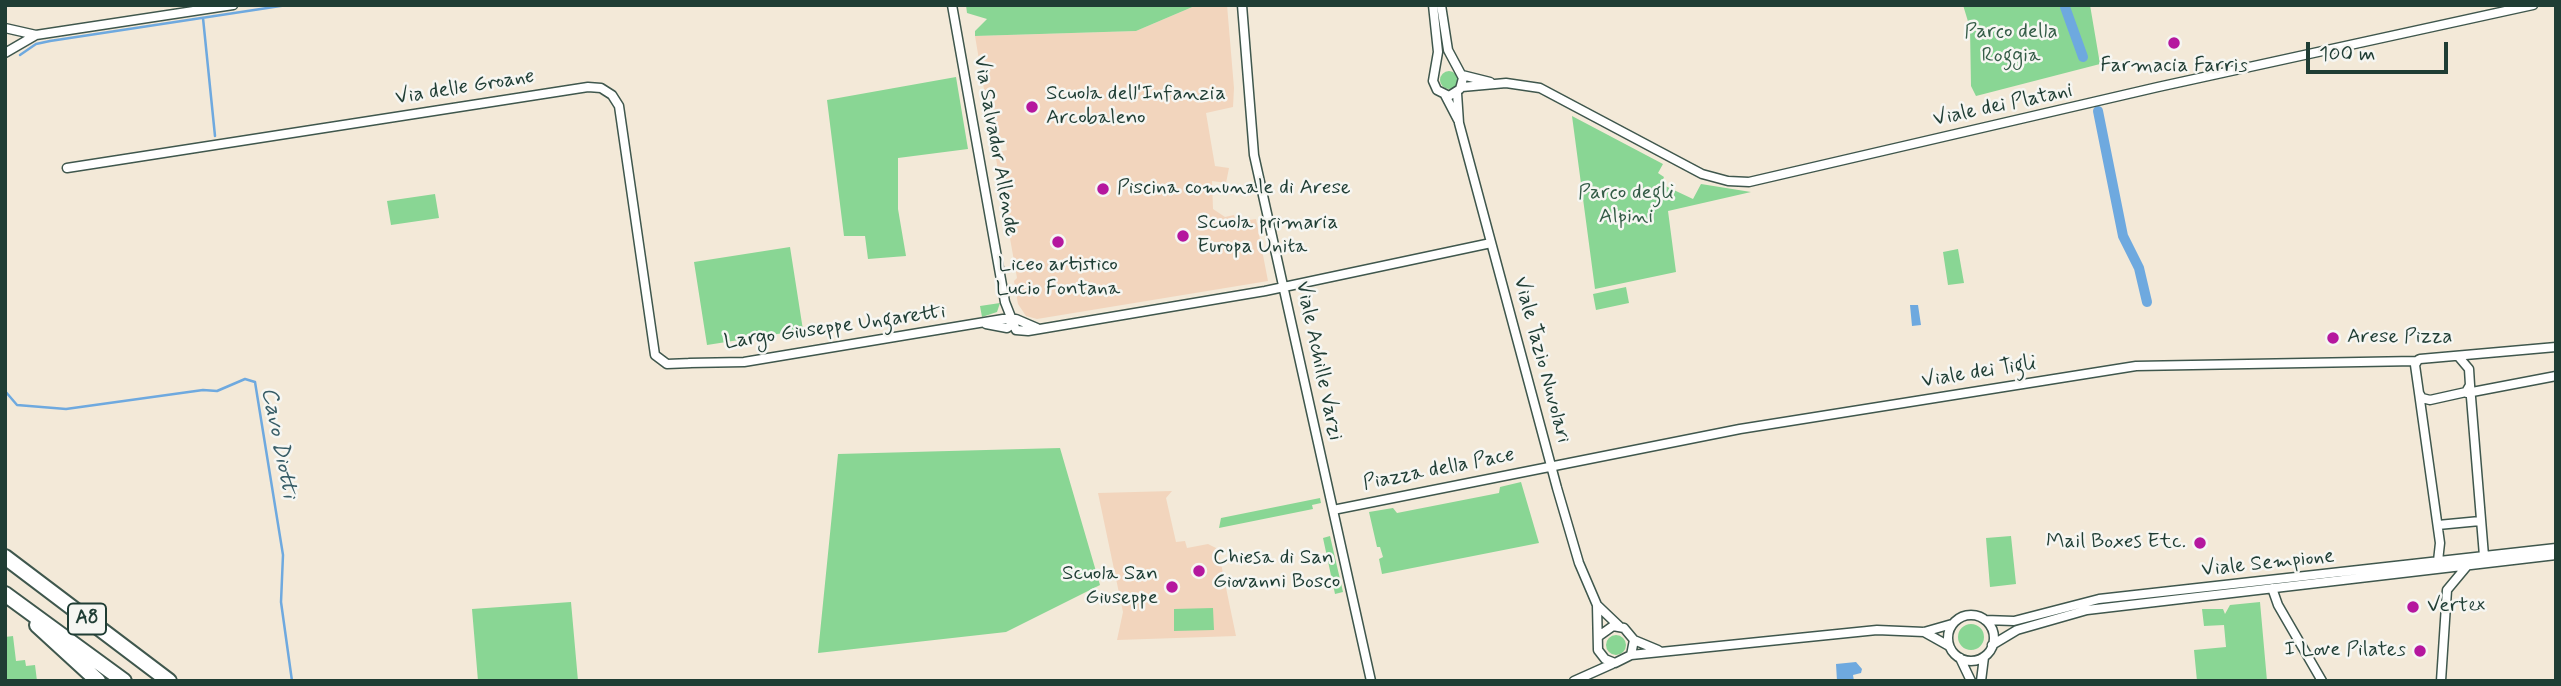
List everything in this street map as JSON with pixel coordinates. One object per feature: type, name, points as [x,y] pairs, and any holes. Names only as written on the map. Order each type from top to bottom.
[{"type":"highway","name":"A8","points":[[5,557],[169,681]]},
{"type":"highway","name":"A8","points":[[7,596],[124,681]]},
{"type":"highway","points":[[7,596],[75,663],[99,681]]},
{"type":"street","points":[[5,28],[36,35],[233,5]]},
{"type":"street","name":"Via Salvador Allende","points":[[952,5],[1003,293],[1012,321]]},
{"type":"street","name":"Viale Achille Varzi","points":[[1242,5],[1252,142],[1371,681]]},
{"type":"street","points":[[1433,5],[1438,52],[1434,86],[1445,95],[1460,90],[1459,71],[1448,50],[1441,5]]},
{"type":"street","name":"Viale dei Platani","points":[[1459,71],[1496,83],[1540,88],[1702,174],[1728,181],[1749,182],[2158,87],[2533,5]]},
{"type":"street","points":[[5,53],[36,35]]},
{"type":"street","points":[[1436,72],[1443,66],[1459,71]]},
{"type":"street","name":"Viale dei Platani","points":[[1460,90],[1496,83]]},
{"type":"street","name":"Via delle Groane","points":[[67,167],[588,87],[601,88],[612,95],[619,106],[654,348],[664,361]]},
{"type":"street","name":"Viale Tazio Nuvolari","points":[[1459,122],[1460,90]]},
{"type":"street","name":"Viale Tazio Nuvolari","points":[[1445,95],[1459,122],[1578,563],[1597,605],[1600,636]]},
{"type":"street","points":[[1012,321],[1037,328],[1283,288],[1491,243]]},
{"type":"street","name":"Largo Giuseppe Ungaretti","points":[[664,361],[744,362],[983,323],[1012,321]]},
{"type":"street","name":"Viale dei Tigli","points":[[1551,465],[1740,429],[2146,365],[2416,361],[2556,348]]},
{"type":"street","points":[[2458,356],[2467,363],[2484,556]]},
{"type":"street","points":[[2416,361],[2438,525],[2438,561]]},
{"type":"street","points":[[2419,393],[2422,398],[2430,400],[2469,390],[2556,376]]},
{"type":"street","name":"Piazza della Pace","points":[[1333,510],[1551,465]]},
{"type":"street","points":[[2438,525],[2480,521]]},
{"type":"street","name":"Viale Sempione","points":[[1985,620],[2014,621],[2099,600],[2556,548]]},
{"type":"street","name":"Viale Sempione","points":[[1992,645],[2017,630],[2087,610],[2556,555]]},
{"type":"street","points":[[2441,681],[2447,590],[2456,576],[2469,565]]},
{"type":"street","points":[[2272,588],[2278,605],[2322,681]]},
{"type":"street","name":"Viale Tazio Nuvolari","points":[[1597,605],[1619,626]]},
{"type":"street","points":[[1574,681],[1588,672],[1632,655],[1877,630],[1924,632],[1952,624],[1968,615],[1985,620],[1993,632],[1992,645],[1984,657],[1981,681]]},
{"type":"street","points":[[1949,646],[1948,631],[1952,624]]},
{"type":"street","points":[[1588,672],[1598,650],[1600,636],[1607,628],[1619,626],[1629,631],[1634,640],[1632,655]]},
{"type":"street","points":[[1924,632],[1949,646],[1960,658],[1971,681]]},
{"type":"street","points":[[1634,640],[1661,651]]},
{"type":"street","points":[[1598,650],[1605,659],[1615,663]]},
{"type":"street","points":[[1960,658],[1972,661],[1984,657]]},
{"type":"shaded area","points":[[1197,5],[1227,5],[1234,88],[1233,107],[1206,113],[1215,166],[1229,168],[1226,183],[1212,181],[1213,209],[1225,217],[1234,215],[1236,222],[1256,219],[1268,281],[1037,319],[1026,316],[1018,304],[1014,281],[1017,278],[995,153],[1007,150],[1005,138],[992,137],[975,36],[1136,31]]},
{"type":"shaded area","name":"Scuola San Giuseppe","points":[[1172,491],[1166,498],[1176,542],[1185,541],[1187,548],[1208,544],[1218,549],[1236,636],[1117,640],[1123,612],[1098,493]]},
{"type":"green space","points":[[966,5],[1197,5],[1136,31],[975,36],[975,31],[987,19],[967,13]]},
{"type":"green space","name":"Parco della Roggia","points":[[1963,5],[2090,5],[2100,64],[1976,96],[1971,86],[1970,28]]},
{"type":"green space","points":[[1449,71],[1455,74],[1458,80],[1455,86],[1449,89],[1443,86],[1440,80],[1443,74]]},
{"type":"green space","points":[[956,77],[968,149],[898,158],[898,209],[906,256],[868,259],[865,236],[844,236],[827,100]]},
{"type":"green space","name":"Parco degli Alpini","points":[[1572,116],[1663,164],[1658,173],[1664,177],[1661,184],[1693,199],[1701,184],[1751,192],[1668,211],[1676,272],[1595,289]]},
{"type":"green space","points":[[435,194],[439,218],[391,225],[387,201]]},
{"type":"green space","points":[[790,247],[803,330],[707,345],[694,262]]},
{"type":"green space","points":[[1958,249],[1964,283],[1948,285],[1943,252]]},
{"type":"green space","points":[[1626,287],[1629,303],[1596,310],[1593,294]]},
{"type":"green space","points":[[1000,303],[997,312],[982,317],[980,306]]},
{"type":"green space","points":[[1060,448],[1100,585],[1006,632],[818,653],[838,454]]},
{"type":"green space","points":[[1521,482],[1539,543],[1382,574],[1379,559],[1383,557],[1380,547],[1377,547],[1369,512],[1393,508],[1397,513],[1499,493],[1500,487]]},
{"type":"green space","points":[[1320,498],[1321,503],[1312,505],[1313,509],[1219,528],[1221,518]]},
{"type":"green space","points":[[1330,536],[1343,592],[1335,594],[1323,538]]},
{"type":"green space","points":[[2011,536],[2016,584],[1990,587],[1986,538]]},
{"type":"green space","points":[[571,602],[578,681],[478,681],[472,609]]},
{"type":"green space","points":[[2260,602],[2267,681],[2197,681],[2194,650],[2226,647],[2224,625],[2204,626],[2202,609],[2223,609],[2225,614],[2230,605]]},
{"type":"green space","points":[[1213,608],[1214,630],[1174,631],[1174,609]]},
{"type":"green space","points":[[1971,624],[1980,628],[1984,637],[1980,646],[1971,650],[1962,646],[1958,637],[1962,628]]},
{"type":"green space","points":[[1616,635],[1623,638],[1626,645],[1623,652],[1616,655],[1609,652],[1606,645],[1609,638]]},
{"type":"green space","points":[[13,636],[16,661],[25,660],[26,666],[35,665],[37,681],[5,681],[5,637]]},
{"type":"water","points":[[1910,305],[1918,305],[1921,325],[1912,326]]},
{"type":"water","points":[[1856,662],[1862,669],[1861,673],[1853,675],[1854,681],[1837,681],[1836,664]]},
{"type":"waterway","points":[[20,55],[36,44],[50,41],[287,5]]},
{"type":"waterway","points":[[2065,7],[2083,57]]},
{"type":"waterway","points":[[203,18],[215,136]]},
{"type":"waterway","points":[[2098,111],[2123,236],[2139,268],[2147,302]]},
{"type":"waterway","name":"Cavo Diotti","points":[[5,391],[17,405],[66,409],[203,390],[217,391],[245,379],[255,382],[283,555],[281,602],[292,681]]},
{"type":"place","name":"Farmacia Farris","points":[[2174,43]]},
{"type":"place","name":"Scuola dell'Infanzia Arcobaleno","points":[[1032,107]]},
{"type":"place","name":"Piscina comunale di Arese","points":[[1103,189]]},
{"type":"place","name":"Scuola primaria Europa Unita","points":[[1183,236]]},
{"type":"place","name":"Liceo artistico Lucio Fontana","points":[[1058,242]]},
{"type":"place","name":"Arese Pizza","points":[[2333,338]]},
{"type":"place","name":"Mail Boxes Etc.","points":[[2200,543]]},
{"type":"place","name":"Chiesa di San Giovanni Bosco","points":[[1199,571]]},
{"type":"place","name":"Scuola San Giuseppe","points":[[1172,587]]},
{"type":"place","name":"Vertex","points":[[2413,607]]},
{"type":"place","name":"I Love Pilates","points":[[2420,651]]}]
